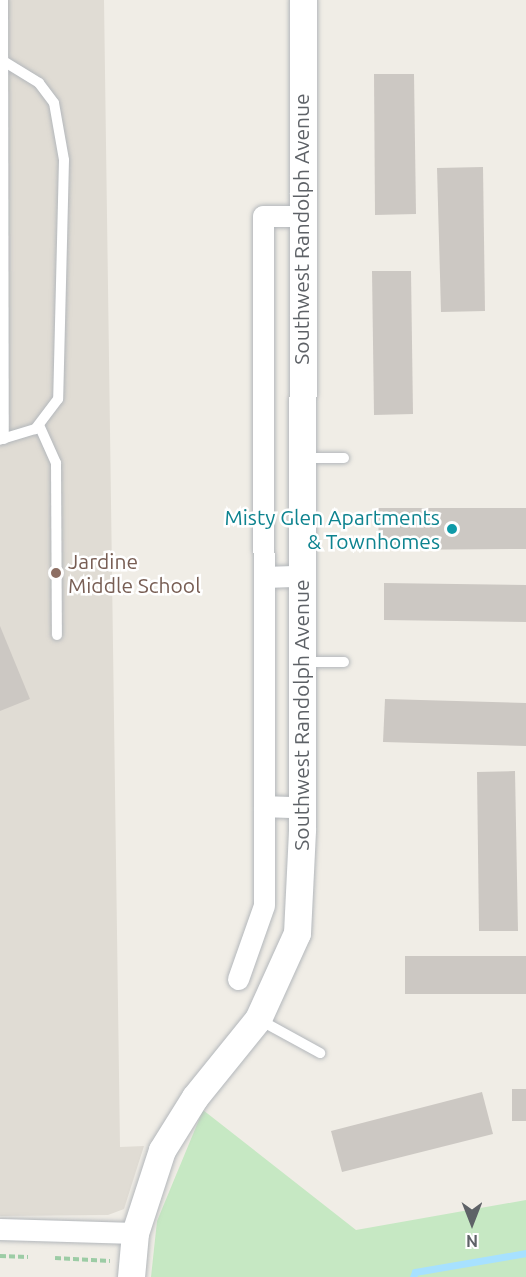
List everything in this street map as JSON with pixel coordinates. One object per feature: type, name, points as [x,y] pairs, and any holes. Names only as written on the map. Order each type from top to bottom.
[{"type":"street","name":"Southwest Randolph Avenue","points":[[124,1269],[145,1192],[181,1117],[258,1018],[297,933],[302,807],[299,216],[303,0]]},
{"type":"street","points":[[238,979],[264,905],[263,216],[299,216]]},
{"type":"street","points":[[264,577],[301,576]]},
{"type":"street","points":[[264,806],[302,807]]},
{"type":"street","points":[[0,1229],[135,1233]]},
{"type":"lane","points":[[0,59],[39,83],[54,103],[63,135],[62,379],[58,399],[39,425],[2,439],[0,59],[3,0]]},
{"type":"lane","points":[[39,425],[56,464],[57,635]]},
{"type":"lane","points":[[300,458],[345,458]]},
{"type":"lane","points":[[302,662],[345,662]]},
{"type":"lane","points":[[258,1018],[320,1053]]},
{"type":"path","points":[[0,1256],[28,1257]]},
{"type":"path","points":[[56,1258],[124,1269]]},
{"type":"shaded area","name":"Jardine Middle School","points":[[0,0],[104,0],[120,1147],[144,1146],[124,1209],[108,1215],[0,1216]]},
{"type":"green space","points":[[203,1110],[356,1230],[526,1200],[526,1277],[151,1277],[157,1221]]},
{"type":"building","points":[[374,74],[414,74],[416,214],[375,215]]},
{"type":"building","points":[[483,167],[485,311],[441,312],[437,168]]},
{"type":"building","points":[[372,271],[411,271],[413,414],[374,415]]},
{"type":"building","name":"Misty Glen Apartments & Townhomes","points":[[378,508],[526,508],[526,549],[379,550]]},
{"type":"building","points":[[384,583],[526,585],[526,622],[384,620]]},
{"type":"building","points":[[0,626],[30,699],[0,711]]},
{"type":"building","points":[[385,699],[526,703],[526,746],[383,742]]},
{"type":"building","points":[[515,771],[518,931],[479,931],[477,772]]},
{"type":"building","points":[[405,956],[526,956],[526,994],[405,994]]},
{"type":"building","points":[[512,1089],[526,1089],[526,1121],[512,1121]]},
{"type":"building","points":[[482,1092],[493,1134],[342,1172],[331,1131]]},
{"type":"waterway","points":[[413,1277],[415,1272],[526,1253]]},
{"type":"place","name":"Misty Glen Apartments & Townhomes","points":[[452,529]]},
{"type":"place","name":"Jardine Middle School","points":[[56,573]]}]
